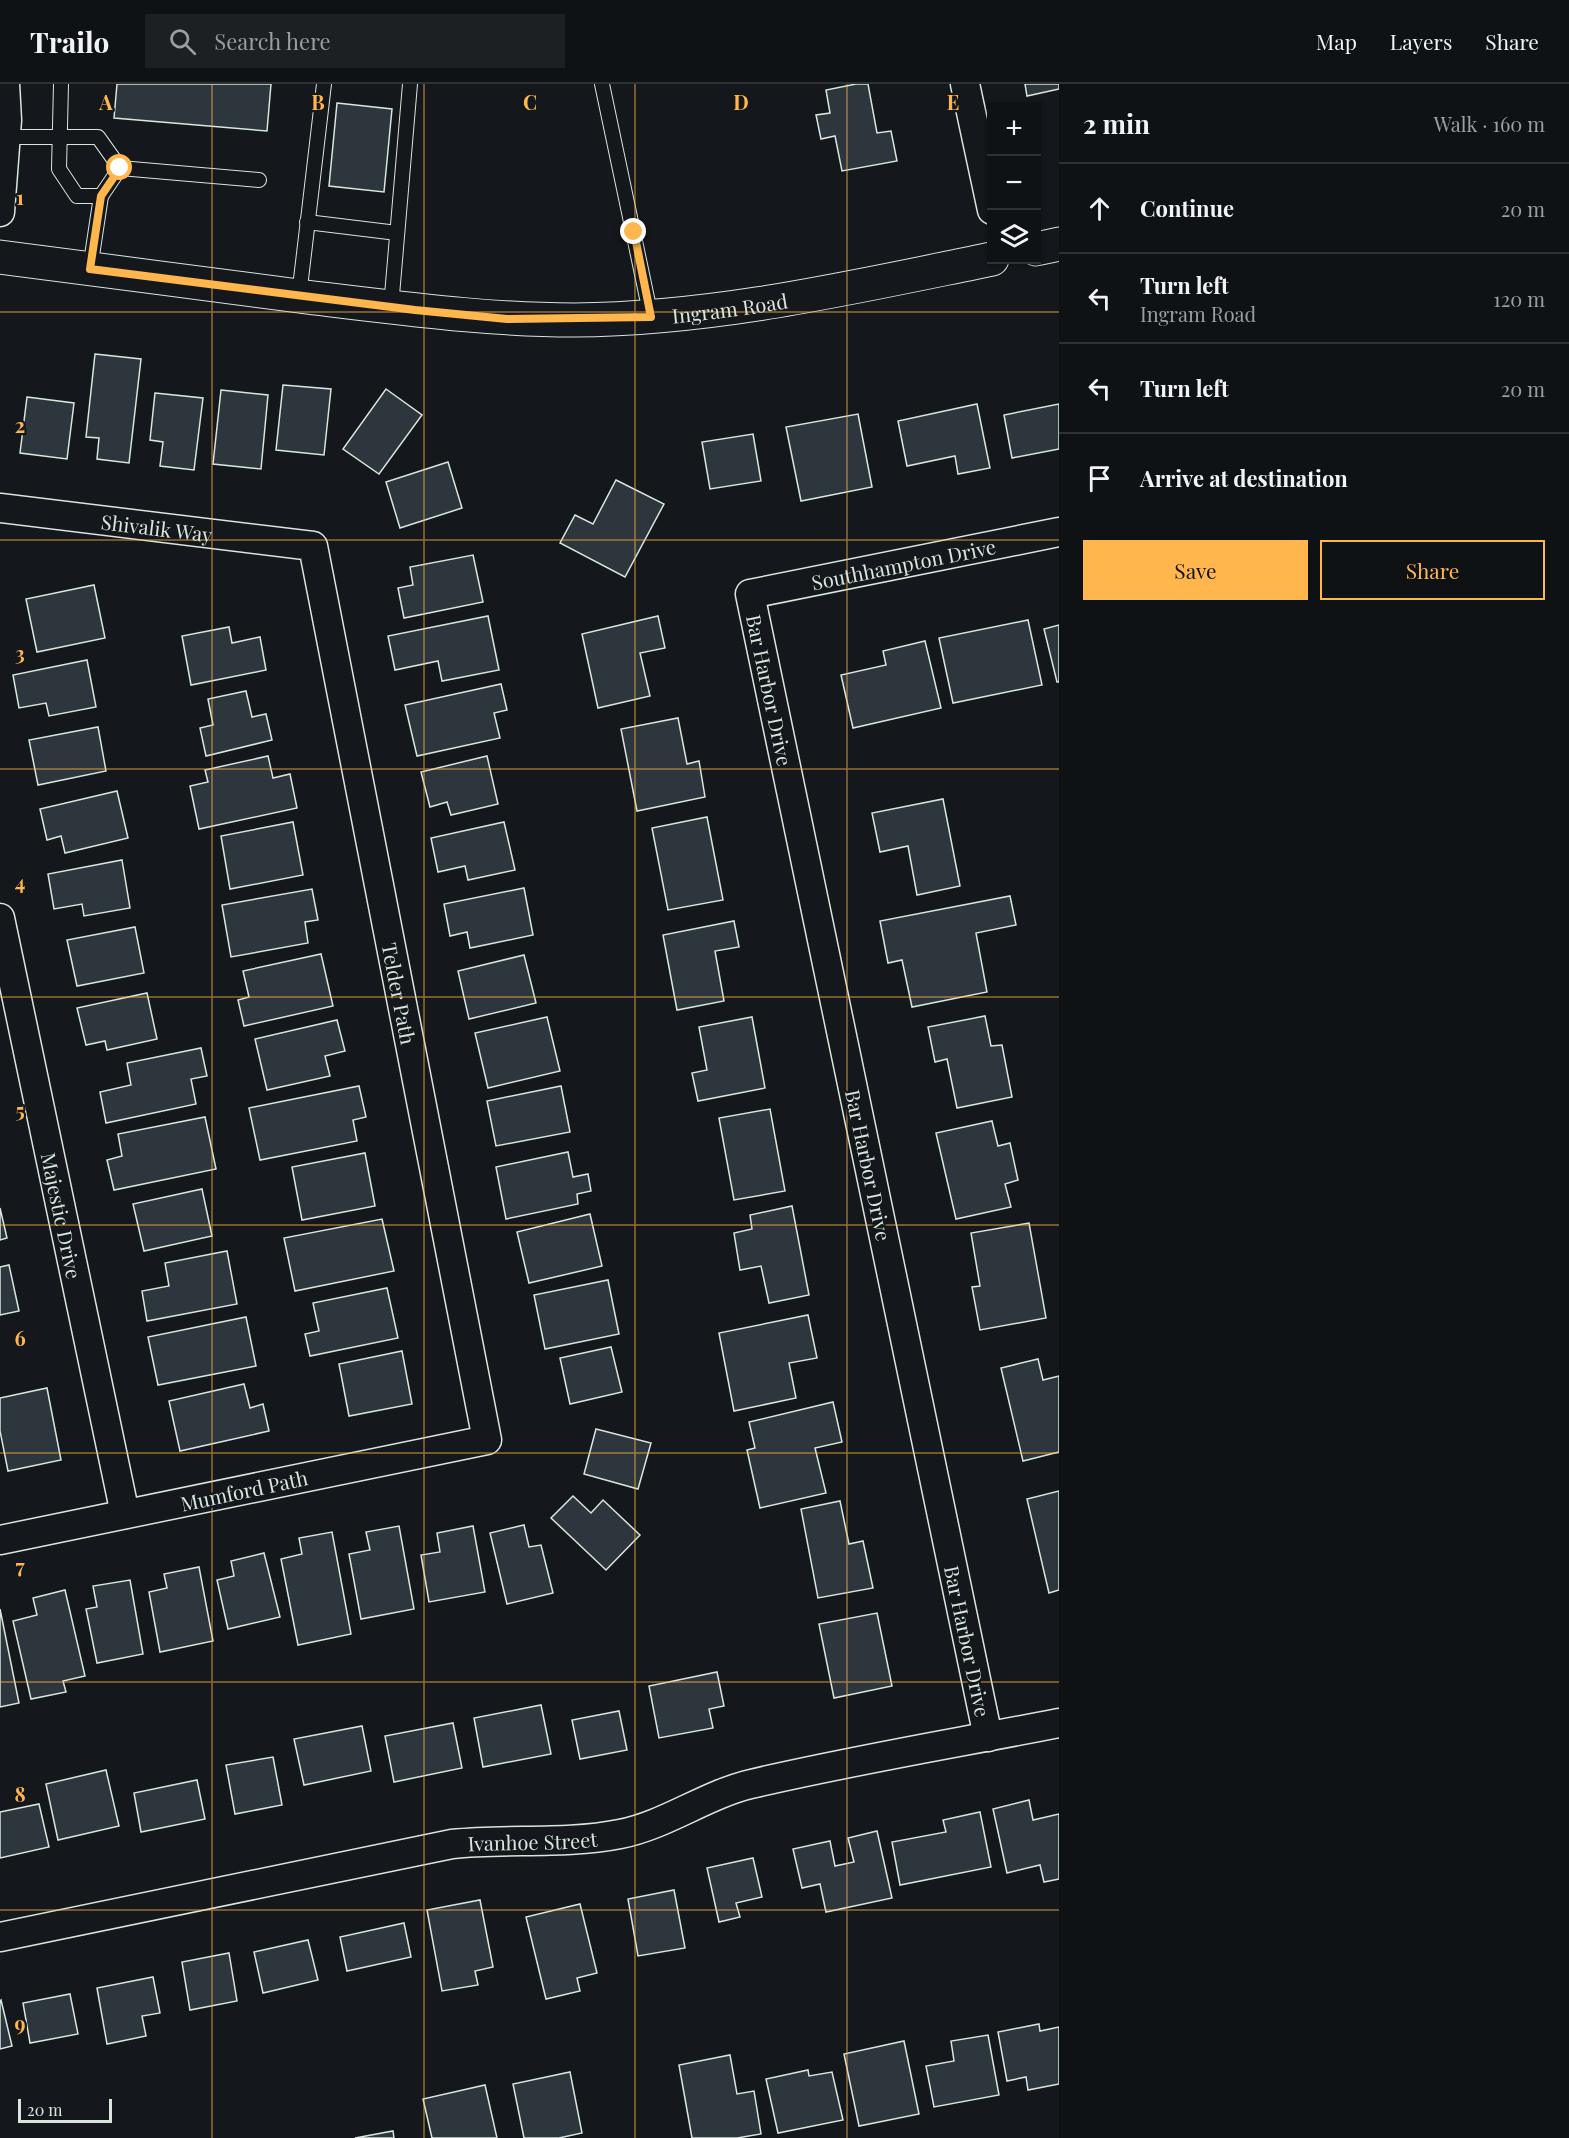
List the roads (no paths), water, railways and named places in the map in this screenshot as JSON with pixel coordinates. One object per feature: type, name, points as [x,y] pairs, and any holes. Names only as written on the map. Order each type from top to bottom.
[{"type":"street","points":[[0,212],[6,137],[5,84]]},
{"type":"street","points":[[965,84],[987,187]]},
{"type":"street","points":[[1041,248],[1059,244]]},
{"type":"street","name":"Ingram Road","points":[[0,257],[299,296],[507,319],[651,317],[783,301],[987,259]]},
{"type":"street","name":"Shivalik Way","points":[[0,508],[313,546]]},
{"type":"street","name":"Southhampton Drive","points":[[750,594],[1059,532]]},
{"type":"street","name":"Telder Path","points":[[313,546],[487,1440]]},
{"type":"street","name":"Bar Harbor Drive","points":[[750,594],[988,1737]]},
{"type":"street","name":"Majestic Drive","points":[[0,918],[3,949],[125,1514]]},
{"type":"street","name":"Mumford Path","points":[[0,1540],[487,1440]]},
{"type":"street","name":"Ivanhoe Street","points":[[0,1937],[452,1844],[496,1839],[590,1838],[621,1834],[666,1820],[749,1785],[1059,1723]]},
{"type":"lane","points":[[61,84],[62,138],[59,169],[77,196],[101,196]]},
{"type":"lane","points":[[299,296],[324,84]]},
{"type":"lane","points":[[391,307],[410,84]]},
{"type":"lane","points":[[602,84],[651,317]]},
{"type":"lane","points":[[6,137],[98,137],[120,168],[259,180]]},
{"type":"lane","points":[[90,269],[101,196],[120,168]]},
{"type":"lane","points":[[307,222],[397,233]]}]
